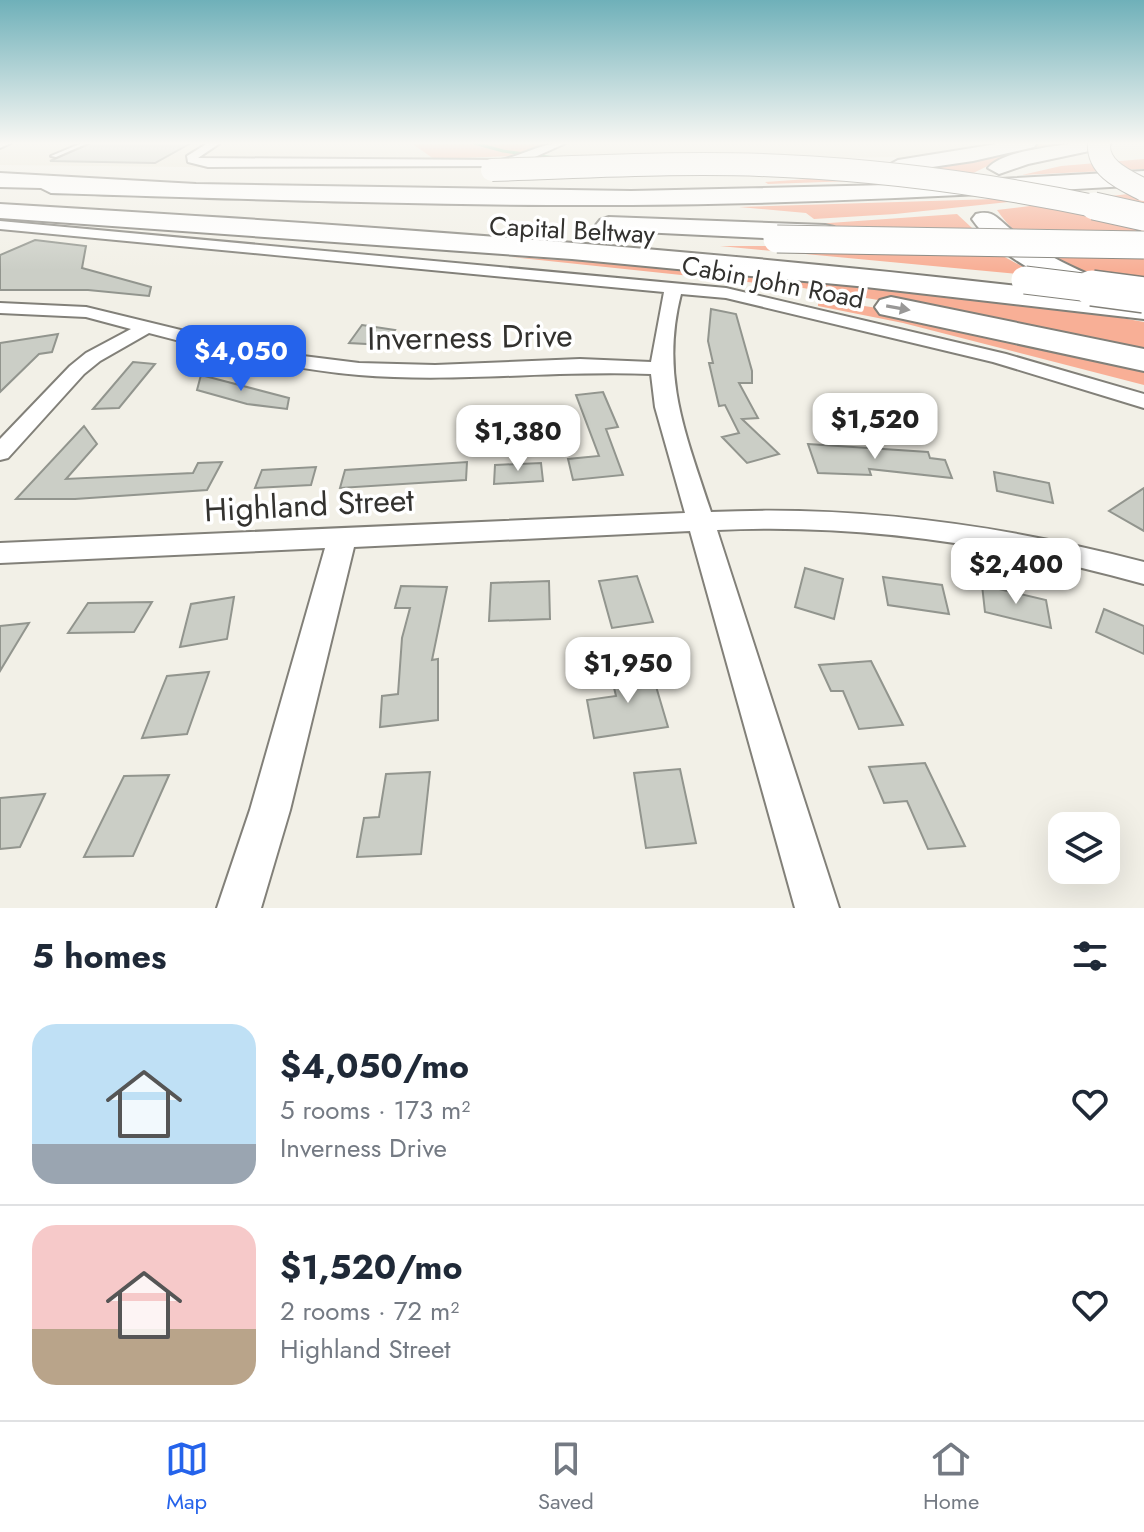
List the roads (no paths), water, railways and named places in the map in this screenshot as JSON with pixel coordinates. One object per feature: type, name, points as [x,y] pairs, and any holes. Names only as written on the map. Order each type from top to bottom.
[{"type":"highway","points":[[84,185],[275,193],[633,198],[903,191],[993,185]]},
{"type":"highway","name":"Capital Beltway","points":[[164,185],[619,191],[888,185]]},
{"type":"highway","points":[[968,185],[1014,191],[1144,217]]},
{"type":"highway","points":[[989,185],[986,194],[999,235],[1038,262],[1144,311]]},
{"type":"highway","points":[[986,194],[1003,185]]},
{"type":"highway","points":[[275,193],[527,213],[1144,188]]},
{"type":"highway","points":[[929,214],[1144,188]]},
{"type":"highway","name":"Capital Beltway","points":[[0,195],[777,236],[1144,245]]},
{"type":"highway","points":[[198,206],[1144,224]]},
{"type":"highway","points":[[198,206],[770,222],[901,216]]},
{"type":"highway","points":[[198,206],[691,248],[1025,280],[1144,295]]},
{"type":"highway","points":[[0,211],[705,262],[1144,311]]},
{"type":"highway","points":[[98,218],[753,286],[972,321],[1144,360]]},
{"type":"highway","points":[[589,224],[777,236],[1026,231],[1144,224]]},
{"type":"highway","points":[[875,234],[1144,239]]},
{"type":"street","name":"Cabin John Road","points":[[0,225],[736,295],[984,354],[1144,401]]},
{"type":"street","points":[[0,240],[26,227]]},
{"type":"street","points":[[674,288],[664,323],[660,368],[666,407],[817,908]]},
{"type":"street","name":"Inverness Drive","points":[[0,308],[86,312],[271,358],[359,369],[435,371],[580,365],[660,368]]},
{"type":"street","points":[[0,453],[77,370],[93,357],[149,326]]},
{"type":"street","name":"Highland Street","points":[[0,553],[702,520],[820,519],[974,534],[1040,546],[1144,573]]},
{"type":"street","points":[[239,908],[270,810],[342,538]]}]
